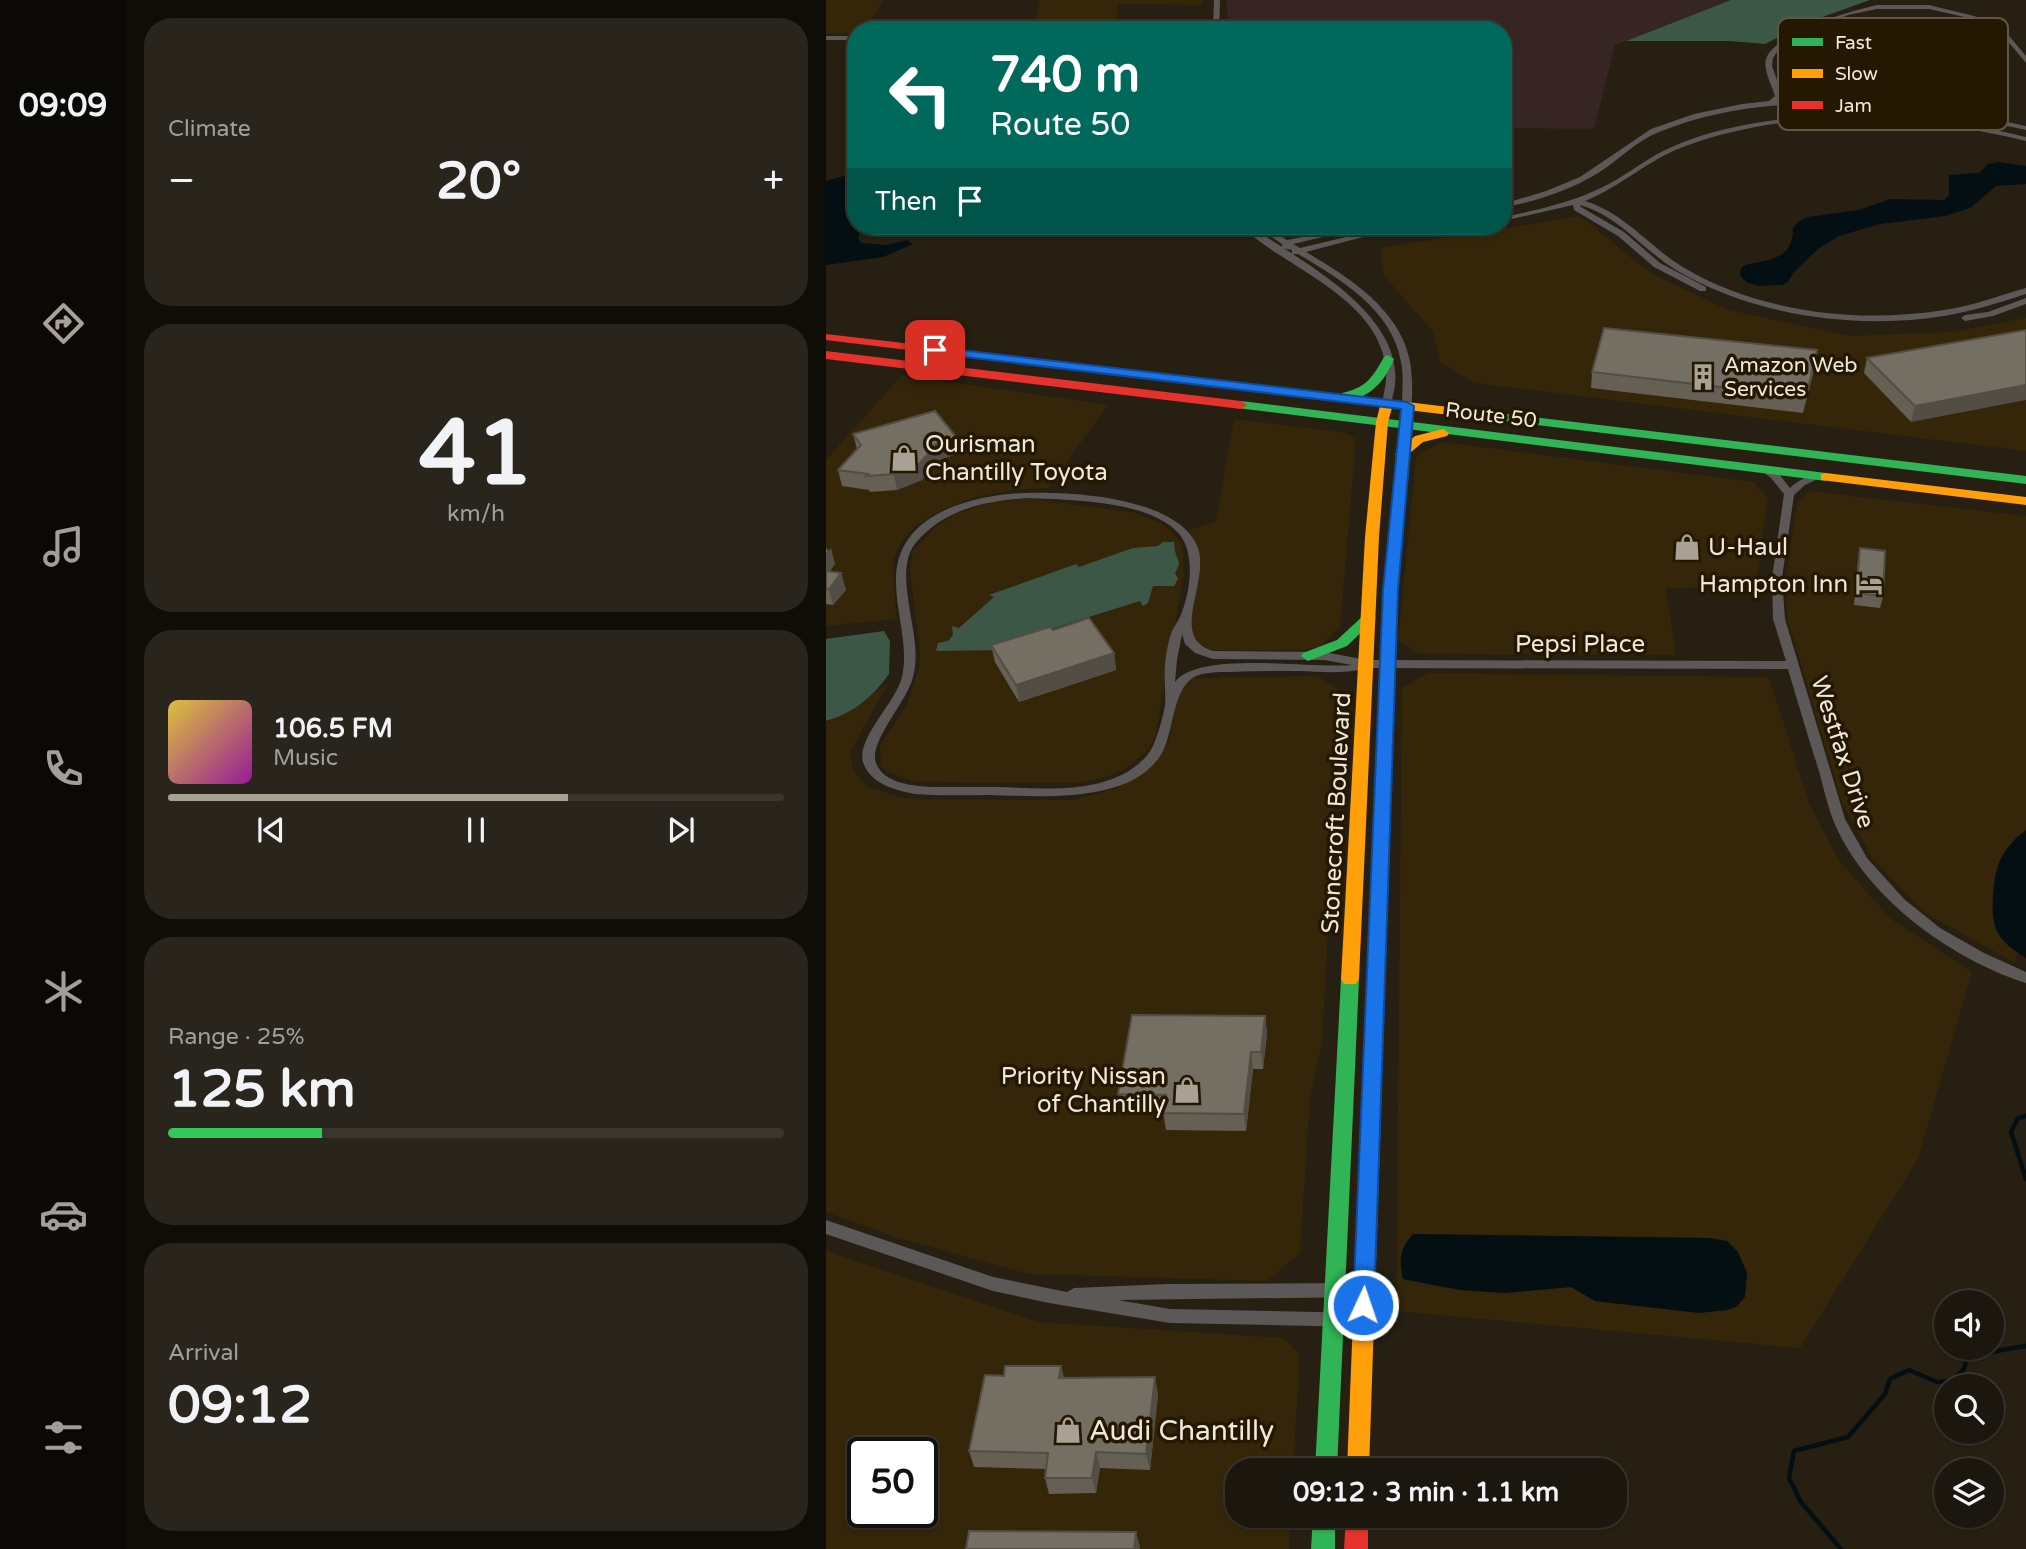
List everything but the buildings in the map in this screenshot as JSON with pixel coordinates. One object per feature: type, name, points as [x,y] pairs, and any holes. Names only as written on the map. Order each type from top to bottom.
[{"type":"main road","name":"Route 50","points":[[826,337],[2026,480]]},
{"type":"main road","name":"Route 50","points":[[826,355],[2026,501]]},
{"type":"main road","points":[[1333,397],[1364,393],[1373,388],[1383,374],[1388,359]]},
{"type":"main road","name":"Stonecroft Boulevard","points":[[1327,1458],[1372,537],[1382,422],[1387,403]]},
{"type":"main road","name":"Stonecroft Boulevard","points":[[1359,1458],[1391,590],[1407,406]]},
{"type":"main road","points":[[1401,454],[1412,442],[1423,436],[1457,432]]},
{"type":"main road","points":[[1308,656],[1330,651],[1346,643],[1369,618]]},
{"type":"main road","points":[[1323,1549],[1324,1528]]},
{"type":"main road","points":[[1356,1549],[1357,1528]]},
{"type":"street","points":[[1216,21],[1217,0]]},
{"type":"street","points":[[1838,18],[1884,6],[1929,7],[1976,18]]},
{"type":"street","points":[[826,38],[847,38]]},
{"type":"street","points":[[2008,38],[2026,61]]},
{"type":"street","points":[[1778,49],[1769,62],[1778,90]]},
{"type":"street","points":[[1768,105],[1778,98]]},
{"type":"street","points":[[1512,203],[1555,191],[1593,173],[1625,147],[1664,127],[1715,112],[1778,104]]},
{"type":"street","points":[[1512,217],[1576,201],[1606,188],[1652,159],[1679,146],[1727,131],[1778,122]]},
{"type":"street","points":[[2008,125],[2026,128]]},
{"type":"street","points":[[1987,130],[2026,139]]},
{"type":"street","points":[[1555,191],[1576,201],[1591,204],[1618,220],[1667,260],[1700,279],[1733,293],[1798,309],[1856,317],[1924,315],[1975,308],[2026,291]]},
{"type":"street","points":[[1576,201],[1577,208],[1607,223],[1657,265],[1681,280],[1722,297],[1779,312],[1850,323],[1893,325],[1990,314],[2026,302]]},
{"type":"street","name":"Stonecroft Boulevard","points":[[1257,235],[1350,300],[1374,327],[1388,359],[1390,382],[1387,403]]},
{"type":"street","name":"Stonecroft Boulevard","points":[[1275,235],[1365,297],[1392,327],[1405,356],[1408,375],[1407,406]]},
{"type":"street","points":[[1281,252],[1287,243],[1327,235]]},
{"type":"street","points":[[1281,252],[1301,251],[1363,235]]},
{"type":"street","points":[[1764,469],[1775,476],[1789,494],[1801,483],[1819,476]]},
{"type":"street","points":[[1026,493],[1114,503],[1154,513],[1180,529],[1193,547],[1194,569],[1185,620],[1189,642],[1199,651],[1213,655],[1324,656],[1367,664],[1350,669],[1201,670],[1185,677],[1178,686],[1164,738],[1151,760],[1128,776],[1101,787],[1037,791],[908,789],[875,773],[868,756],[869,747],[891,714],[908,678],[909,641],[901,568],[905,548],[922,529],[953,510],[989,498],[1026,493]]},
{"type":"street","name":"Westfax Drive","points":[[1789,494],[1776,594],[1779,619],[1839,819],[1862,861],[1899,902],[1935,931],[1979,957],[2026,978]]},
{"type":"street","points":[[1171,708],[1168,687],[1178,629],[1185,620]]},
{"type":"street","name":"Pepsi Place","points":[[1367,664],[1792,665]]},
{"type":"street","points":[[826,1227],[993,1284],[1049,1296],[1170,1316],[1363,1320]]},
{"type":"street","points":[[1049,1296],[1168,1291],[1364,1290]]},
{"type":"shaded area","points":[[826,0],[883,0],[871,21],[847,21],[847,33],[826,34]]},
{"type":"shaded area","points":[[1040,0],[1202,0],[1203,5],[1119,4],[1116,21],[1034,21]]},
{"type":"shaded area","points":[[1226,0],[1731,0],[1615,45],[1594,129],[1512,128],[1512,21],[1228,21]]},
{"type":"shaded area","points":[[1998,162],[2026,166],[2026,184],[1996,186],[1970,208],[1945,216],[1880,224],[1839,236],[1818,249],[1794,272],[1788,282],[1782,285],[1759,286],[1746,282],[1740,275],[1741,268],[1746,265],[1772,259],[1785,252],[1792,238],[1793,228],[1808,217],[1859,210],[1890,199],[1944,200],[1949,195],[1949,175],[1979,173],[1988,164]]},
{"type":"shaded area","points":[[847,175],[847,235],[859,235],[861,243],[886,245],[907,240],[913,244],[883,257],[826,265],[826,181]]},
{"type":"shaded area","name":"Amazon Web Services","points":[[1580,216],[1649,272],[1728,310],[1850,336],[1952,332],[2026,318],[2026,451],[1475,383],[1441,363],[1433,332],[1384,276],[1380,248],[1461,235],[1512,235],[1512,227]]},
{"type":"shaded area","points":[[902,375],[1108,405],[1048,488],[1011,490],[974,497],[940,511],[914,527],[900,544],[893,559],[896,619],[826,626],[826,460]]},
{"type":"shaded area","points":[[1234,419],[1347,433],[1356,440],[1340,627],[1320,647],[1307,650],[1200,650],[1188,639],[1201,561],[1189,530],[1216,521]]},
{"type":"shaded area","points":[[1442,442],[1753,482],[1768,497],[1756,587],[1666,588],[1676,655],[1418,654],[1398,640],[1416,459],[1420,453]]},
{"type":"shaded area","points":[[1810,491],[2026,516],[2026,934],[2014,962],[1928,915],[1872,858],[1842,802],[1788,621],[1785,581],[1797,502]]},
{"type":"shaded area","points":[[1026,498],[1137,513],[1164,525],[1179,540],[1183,549],[1184,574],[1155,738],[1148,750],[1124,770],[1079,783],[916,782],[887,772],[881,765],[880,746],[907,704],[919,668],[920,653],[910,569],[913,551],[935,527],[955,514],[984,504]]},
{"type":"shaded area","points":[[1428,673],[1769,677],[1809,803],[1838,859],[1891,919],[1972,972],[1918,1159],[1800,1348],[1396,1311],[1402,688]],"holes":[[[1413,1234],[1710,1238],[1727,1241],[1747,1273],[1745,1296],[1655,1308],[1595,1301],[1571,1287],[1504,1293],[1426,1285]]]},
{"type":"shaded area","points":[[1317,676],[1341,691],[1322,1044],[1310,1096],[1300,1253],[1267,1281],[1029,1274],[898,1238],[826,1212],[826,723],[888,684],[851,750],[853,771],[868,787],[907,799],[1072,800],[1118,788],[1154,764],[1169,740],[1179,687],[1191,678]]},
{"type":"shaded area","points":[[2026,830],[2026,958],[2000,937],[1995,927],[1993,909],[1999,863],[2010,845]]},
{"type":"shaded area","points":[[1413,1234],[1710,1238],[1727,1241],[1738,1252],[1747,1273],[1745,1297],[1736,1307],[1699,1313],[1595,1301],[1571,1287],[1504,1293],[1460,1290],[1403,1279],[1401,1255]]},
{"type":"shaded area","points":[[826,1251],[1038,1322],[1283,1338],[1300,1355],[1294,1458],[1225,1458],[1225,1528],[1290,1528],[1289,1549],[826,1549]]},
{"type":"green space","points":[[1731,0],[1870,0],[1819,18],[1778,18],[1778,38],[1765,44],[1730,41],[1626,41]]},
{"type":"green space","points":[[1163,542],[1174,542],[1179,562],[1175,573],[1178,579],[1174,586],[1153,586],[1148,603],[1143,606],[1140,601],[1006,643],[1006,650],[936,651],[938,643],[948,641],[953,635],[952,626],[959,628],[994,597],[989,595],[1076,564],[1079,567],[1133,548],[1158,546]]},
{"type":"green space","points":[[884,631],[890,641],[889,674],[862,703],[845,714],[826,721],[826,639]]},
{"type":"waterway","points":[[2026,1116],[2018,1118],[2011,1132],[2026,1179]]},
{"type":"waterway","points":[[1841,1549],[1801,1502],[1789,1478],[1794,1451],[1848,1437],[1885,1394],[1890,1379],[1909,1370],[1937,1382],[1952,1381],[1964,1369],[1967,1356],[2026,1346]]},
{"type":"traffic: fast","points":[[1346,396],[1362,392],[1373,385],[1388,359]]},
{"type":"traffic: fast","points":[[1241,405],[1826,477]]},
{"type":"traffic: fast","points":[[1449,411],[2026,480]]},
{"type":"traffic: fast","points":[[1370,1142],[1391,591]]},
{"type":"traffic: fast","points":[[1308,656],[1342,643],[1369,618]]},
{"type":"traffic: fast","points":[[1327,1458],[1350,979]]},
{"type":"traffic: fast","points":[[1323,1549],[1324,1528]]},
{"type":"traffic: slow","points":[[1161,377],[1449,411]]},
{"type":"traffic: slow","points":[[1350,979],[1372,537],[1382,422],[1387,403]]},
{"type":"traffic: slow","points":[[1401,454],[1419,439],[1443,433]]},
{"type":"traffic: slow","points":[[1826,477],[2026,501]]},
{"type":"traffic: slow","points":[[1358,1458],[1370,1142]]},
{"type":"traffic: jam","points":[[826,337],[1161,377]]},
{"type":"traffic: jam","points":[[826,355],[1241,405]]},
{"type":"traffic: jam","points":[[1391,591],[1407,406]]},
{"type":"traffic: jam","points":[[1356,1549],[1357,1528]]},
{"type":"place","name":"Amazon Web Services","points":[[1703,377]]},
{"type":"place","name":"Ourisman Chantilly Toyota","points":[[904,458]]},
{"type":"place","name":"U-Haul","points":[[1687,547]]},
{"type":"place","name":"Hampton Inn","points":[[1869,584]]},
{"type":"place","name":"Priority Nissan of Chantilly","points":[[1187,1090]]},
{"type":"place","name":"Audi Chantilly","points":[[1068,1430]]},
{"type":"route","points":[[935,350],[1407,406],[1391,590],[1363,1305]]}]
